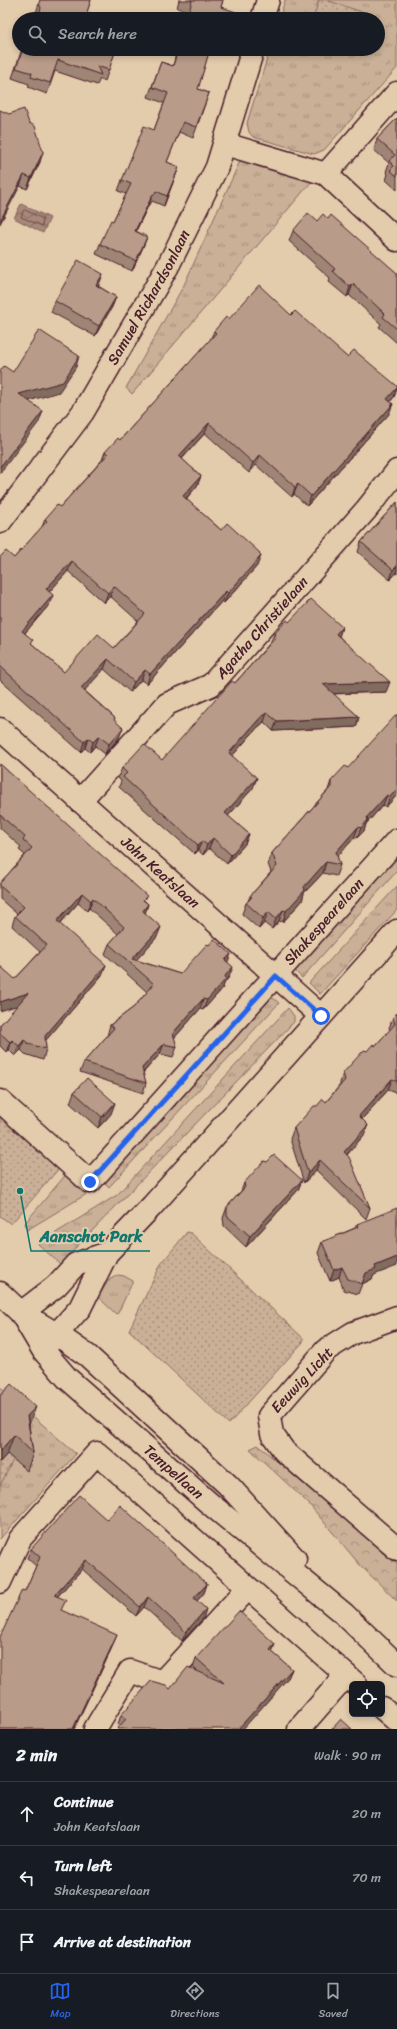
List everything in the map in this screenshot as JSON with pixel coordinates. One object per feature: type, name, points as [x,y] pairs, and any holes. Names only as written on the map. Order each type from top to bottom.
[{"type":"street","points":[[264,12],[268,0]]},
{"type":"street","name":"Samuel Richardsonlaan","points":[[0,522],[83,412],[105,377],[168,266],[217,167],[251,56]]},
{"type":"street","points":[[326,174],[397,94]]},
{"type":"street","points":[[225,144],[326,174],[397,240]]},
{"type":"street","name":"Agatha Christielaan","points":[[80,801],[167,704],[212,685],[366,510],[397,471]]},
{"type":"street","name":"John Keatslaan","points":[[0,729],[321,1016]]},
{"type":"street","name":"Shakespearelaan","points":[[0,1101],[90,1182],[397,840]]},
{"type":"street","points":[[42,1350],[80,1308],[107,1253],[152,1206],[397,931]]},
{"type":"street","points":[[21,1313],[56,1286],[76,1264],[107,1253]]},
{"type":"street","name":"Tempellaan","points":[[0,1293],[21,1313],[58,1334],[88,1356],[228,1485],[344,1614],[397,1665]]},
{"type":"street","name":"Tempellaan","points":[[21,1313],[42,1350],[67,1378],[209,1503],[344,1614]]},
{"type":"street","name":"Eeuwig Licht","points":[[397,1316],[354,1333],[326,1350],[269,1416],[272,1434],[284,1451],[397,1549]]},
{"type":"street","points":[[0,1582],[20,1539],[97,1453],[351,1680],[299,1729]]},
{"type":"street","points":[[95,1729],[130,1671],[162,1682],[248,1588]]},
{"type":"street","points":[[385,1711],[397,1721]]},
{"type":"green space","points":[[285,0],[397,0],[397,68],[324,150],[314,154],[253,137],[249,132],[247,123],[268,56],[385,56],[385,12],[281,12]]},
{"type":"green space","points":[[319,0],[326,0],[362,12],[315,12]]},
{"type":"green space","points":[[240,161],[312,181],[132,394],[126,388],[184,285]]},
{"type":"green space","points":[[397,854],[397,871],[302,978],[295,971],[298,962]]},
{"type":"green space","points":[[397,886],[397,910],[320,994],[309,983]]},
{"type":"green space","points":[[273,998],[279,1003],[109,1187],[102,1180],[264,1000]]},
{"type":"green space","points":[[288,1008],[294,1016],[294,1022],[60,1264],[38,1244],[117,1195]]},
{"type":"green space","points":[[0,1112],[61,1166],[11,1224],[0,1216]]},
{"type":"green space","points":[[68,1172],[90,1192],[27,1230],[25,1223]]},
{"type":"green space","points":[[187,1232],[191,1233],[303,1338],[303,1342],[229,1424],[129,1330],[161,1264]]},
{"type":"green space","points":[[118,1275],[124,1276],[133,1281],[118,1313],[116,1314],[98,1297],[109,1280]]},
{"type":"green space","points":[[0,1387],[76,1454],[0,1539]]},
{"type":"green space","points":[[0,1399],[30,1426],[0,1486]]},
{"type":"green space","points":[[258,1445],[397,1563],[397,1601],[360,1565],[308,1503],[250,1449]]},
{"type":"water","points":[[21,204],[50,218],[43,233],[14,218]]},
{"type":"building","points":[[40,0],[91,0],[87,12],[40,12],[41,8],[39,3]]},
{"type":"building","points":[[190,0],[223,0],[221,7],[236,12],[189,12],[192,1]]},
{"type":"building","points":[[20,56],[114,56],[109,70],[97,66],[101,75],[58,60],[50,83],[31,77],[32,73],[16,68]]},
{"type":"building","points":[[176,56],[208,56],[198,89],[209,93],[196,127],[183,122],[167,162],[179,167],[167,196],[156,191],[154,195],[153,194],[135,231],[147,237],[136,261],[100,244],[111,220],[113,221],[131,184],[122,180],[144,126],[154,130],[168,93],[152,87],[161,62],[173,66]]},
{"type":"building","points":[[24,109],[29,123],[35,126],[43,152],[31,178],[24,175],[0,221],[0,110],[9,114]]},
{"type":"building","points":[[397,118],[397,176],[390,170],[394,166],[389,161],[395,155],[377,139]]},
{"type":"building","points":[[308,213],[317,221],[323,214],[328,219],[331,215],[397,273],[397,329],[383,317],[385,314],[353,284],[350,287],[333,271],[335,269],[293,231]]},
{"type":"building","points":[[78,260],[103,274],[96,285],[116,297],[99,326],[55,301]]},
{"type":"building","points":[[259,285],[291,315],[295,311],[347,357],[354,350],[397,386],[397,388],[387,399],[393,404],[311,496],[298,484],[295,487],[260,455],[253,463],[209,423],[179,456],[201,476],[183,496],[221,530],[227,523],[260,553],[259,554],[261,556],[228,593],[226,591],[150,674],[145,670],[134,682],[108,659],[81,688],[115,718],[114,720],[123,728],[109,744],[99,736],[93,742],[88,738],[84,742],[0,666],[0,557],[6,551],[14,558],[47,521],[45,519],[57,505],[60,507],[108,454],[105,452],[118,438],[120,440],[216,333],[214,331],[226,317],[229,319]],"holes":[[[72,561],[108,593],[114,586],[145,614],[114,648],[98,634],[64,672],[31,643],[33,640],[22,631],[53,595],[46,589]]]},
{"type":"building","points":[[39,330],[79,356],[63,382],[19,394],[43,411],[0,467],[0,371],[4,366],[13,372]]},
{"type":"building","points":[[397,502],[397,566],[393,570],[361,542]]},
{"type":"building","points":[[311,599],[342,627],[336,634],[390,682],[323,684],[359,717],[277,721],[267,713],[260,718],[229,753],[257,778],[225,813],[249,834],[231,855],[213,838],[207,845],[202,841],[198,845],[123,777],[127,773],[122,768],[144,744],[162,760],[232,681],[235,683],[276,637],[274,634],[287,620],[289,622]]},
{"type":"building","points":[[397,714],[397,789],[390,797],[387,795],[367,817],[368,820],[361,828],[358,827],[336,852],[340,865],[326,862],[304,887],[305,890],[286,911],[283,910],[276,919],[268,912],[263,918],[246,903],[252,897],[250,896],[277,866],[272,853],[331,787],[331,781],[345,766],[348,768]]},
{"type":"building","points":[[0,764],[147,896],[143,900],[148,904],[143,911],[161,927],[132,959],[180,974],[207,944],[209,945],[214,939],[231,954],[225,960],[233,967],[225,976],[226,979],[207,1000],[203,999],[173,1033],[177,1047],[164,1044],[142,1068],[146,1083],[84,1062],[114,1028],[110,1025],[134,1007],[154,984],[109,944],[124,927],[93,898],[91,901],[82,893],[57,921],[106,965],[45,1036],[46,1049],[29,1044],[24,1040],[19,1046],[12,1040],[10,1042],[0,1033],[0,1025],[28,993],[0,1002],[0,966],[15,979],[47,945],[15,916],[24,907],[0,886],[0,883],[32,848],[23,840],[25,837],[0,815]]},
{"type":"building","points":[[397,1013],[397,1081],[392,1079],[359,1116],[368,1125],[344,1152],[349,1157],[370,1208],[320,1160],[308,1173],[294,1128],[314,1106],[317,1106],[323,1099],[326,1102],[345,1080],[343,1073],[364,1050],[367,1051],[373,1044],[375,1046],[395,1024],[393,1017]]},
{"type":"building","points":[[87,1078],[115,1103],[102,1117],[74,1092]]},
{"type":"building","points":[[274,1155],[302,1180],[250,1236],[227,1216],[227,1207],[245,1187],[244,1183],[264,1161],[267,1162]]},
{"type":"building","points":[[397,1208],[397,1257],[375,1266],[376,1269],[366,1273],[362,1284],[348,1279],[342,1267],[334,1270],[322,1242],[358,1227],[357,1224]]},
{"type":"building","points":[[11,1384],[36,1407],[27,1416],[33,1453],[14,1435],[0,1451],[0,1396]]},
{"type":"building","points":[[79,1495],[107,1520],[120,1505],[207,1584],[194,1598],[206,1609],[186,1632],[148,1597],[140,1607],[86,1560],[54,1595],[66,1600],[61,1610],[117,1635],[73,1729],[0,1729],[0,1637],[22,1590],[25,1591],[40,1557],[31,1549]]},
{"type":"building","points":[[239,1611],[275,1644],[270,1650],[292,1669],[238,1729],[117,1729],[126,1719],[121,1715],[151,1681],[166,1685],[170,1689],[188,1667],[224,1683],[196,1658]]},
{"type":"building","points":[[341,1719],[352,1729],[332,1729]]},
{"type":"place","name":"Aanschot Park","points":[[20,1191]]},
{"type":"route","points":[[90,1182],[276,976],[321,1016]]}]
